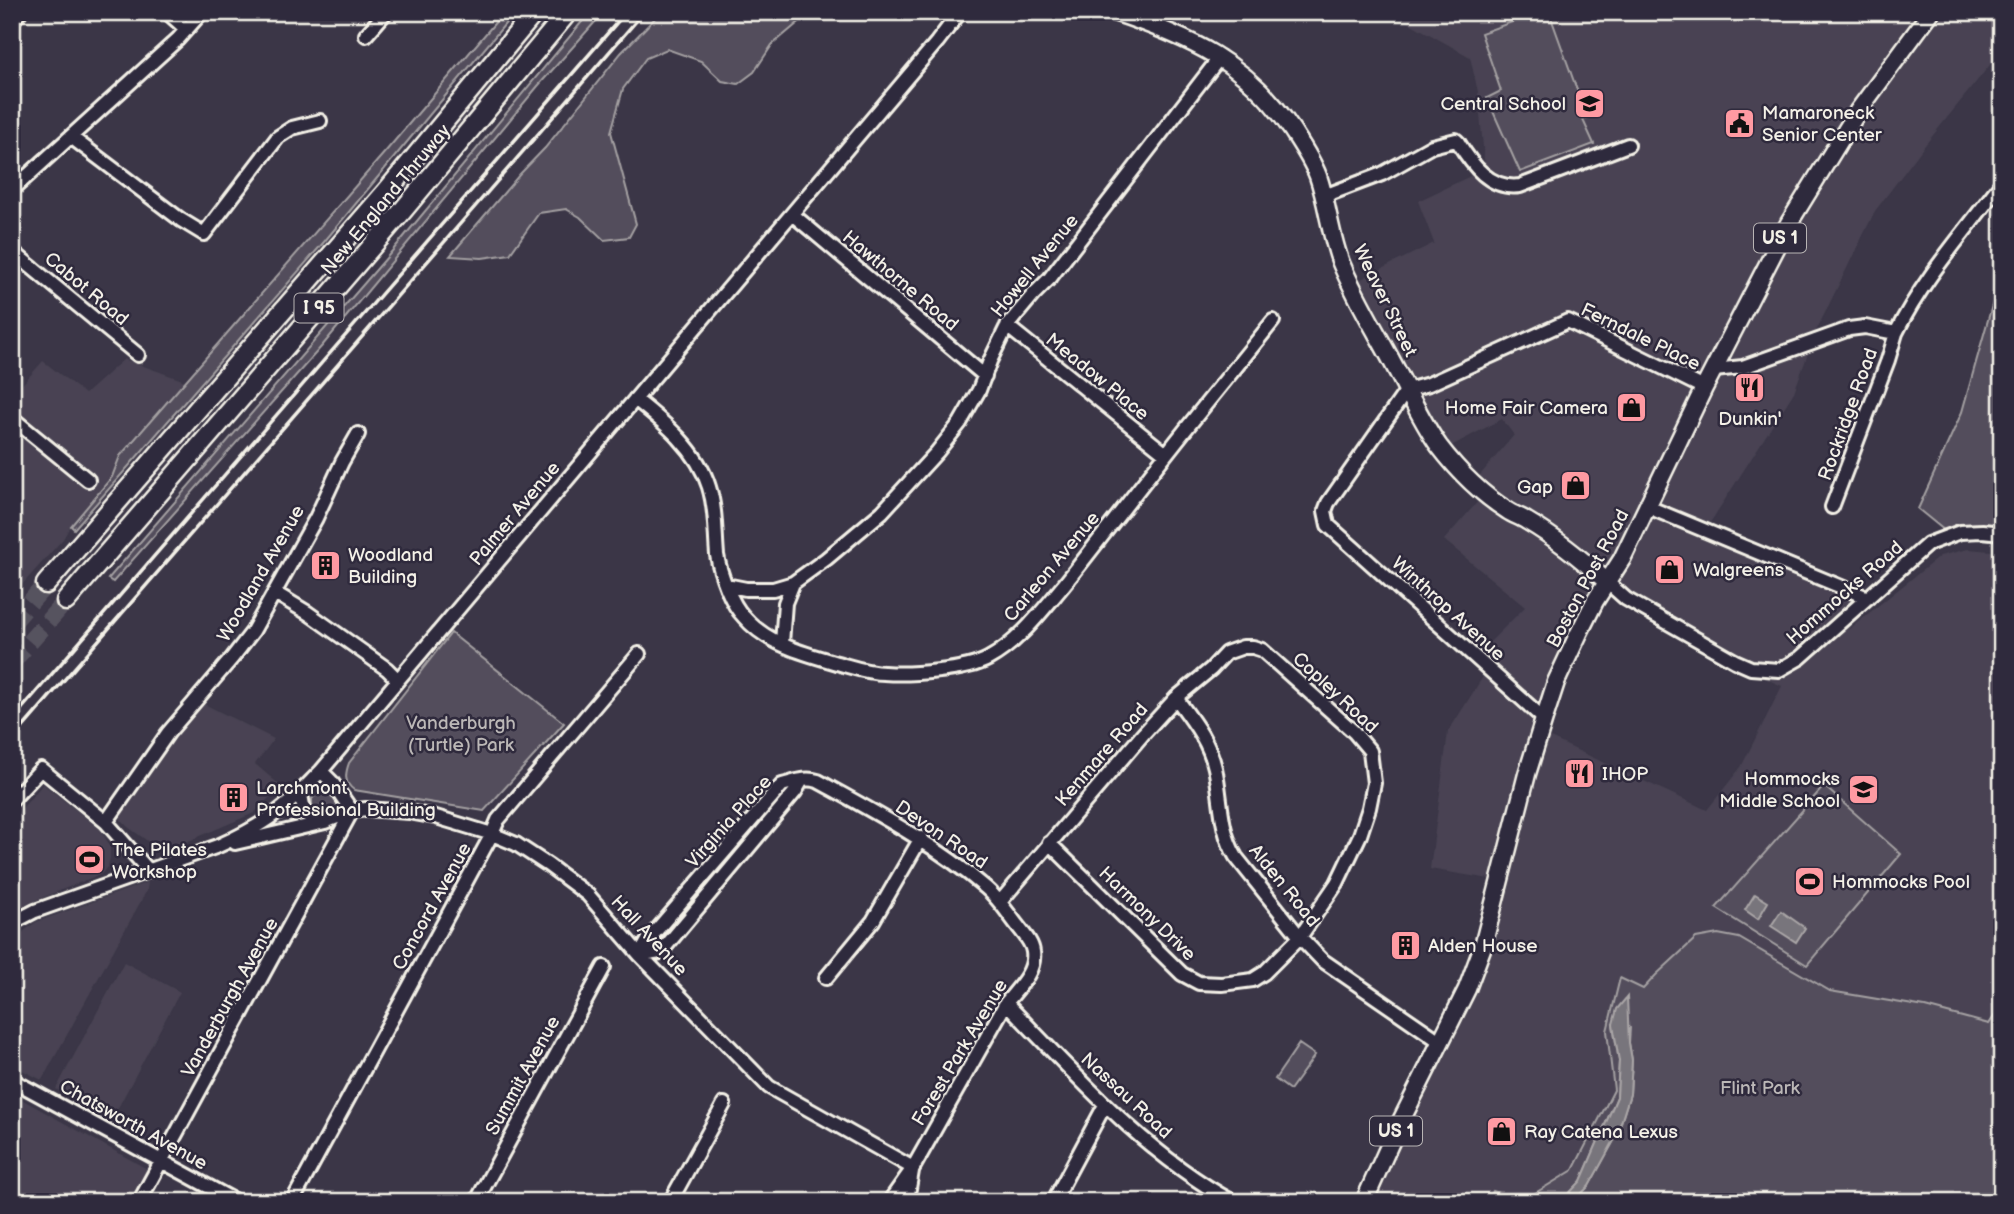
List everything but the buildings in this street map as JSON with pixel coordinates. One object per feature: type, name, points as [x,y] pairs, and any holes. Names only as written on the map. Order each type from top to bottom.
[{"type":"highway","name":"New England Thruway","points":[[46,584],[357,226],[534,12]]},
{"type":"highway","name":"New England Thruway","points":[[66,601],[386,232],[568,12]]},
{"type":"main road","name":"Weaver Street","points":[[1114,12],[1180,36],[1220,57],[1259,89],[1284,119],[1317,173],[1340,262],[1437,444],[1474,485],[1498,504],[1563,545],[1607,582]]},
{"type":"main road","name":"Boston Post Road","points":[[1364,1202],[1467,989],[1483,946],[1528,774],[1561,671],[1590,611],[1622,559],[1704,388],[1807,191],[1858,111],[1931,12]]},
{"type":"street","points":[[12,21],[20,12]]},
{"type":"street","points":[[167,12],[186,29]]},
{"type":"street","points":[[12,190],[178,39],[202,12]]},
{"type":"street","points":[[366,35],[386,12]]},
{"type":"street","name":"Palmer Avenue","points":[[12,923],[34,911],[218,846],[276,814],[301,792],[937,43],[960,12]]},
{"type":"street","name":"Howell Avenue","points":[[726,585],[761,589],[793,583],[882,512],[902,491],[960,424],[979,390],[1007,326],[1050,278],[1220,57]]},
{"type":"street","points":[[71,137],[181,220],[204,233],[278,137],[298,125],[320,121]]},
{"type":"street","points":[[1324,196],[1382,174],[1433,146],[1448,142],[1458,142],[1475,166],[1489,179],[1509,188],[1628,145]]},
{"type":"street","name":"Rockridge Road","points":[[1832,508],[1896,333],[1920,290],[1948,249],[2002,182]]},
{"type":"street","name":"Hawthorne Road","points":[[792,214],[985,376]]},
{"type":"street","name":"Cabot Road","points":[[12,251],[138,355]]},
{"type":"street","name":"Carleon Avenue","points":[[635,399],[682,442],[701,469],[709,486],[718,557],[726,585],[742,616],[767,637],[817,657],[882,673],[957,668],[987,660],[1032,623],[1273,321]]},
{"type":"street","name":"Ferndale Place","points":[[1408,390],[1429,384],[1568,321],[1704,388]]},
{"type":"street","name":"Meadow Place","points":[[1007,326],[1166,454]]},
{"type":"street","name":"Rockridge Road","points":[[1714,370],[1743,367],[1849,329],[1865,327],[1896,333]]},
{"type":"street","name":"Winthrop Avenue","points":[[1408,390],[1328,503],[1325,511],[1328,525],[1544,719]]},
{"type":"street","points":[[12,418],[88,480]]},
{"type":"street","name":"Woodland Avenue","points":[[106,822],[167,733],[253,631],[316,518],[342,461],[358,434]]},
{"type":"street","points":[[1648,508],[1868,598]]},
{"type":"street","name":"Hommocks Road","points":[[1607,582],[1626,599],[1726,656],[1751,668],[1779,670],[1800,658],[1928,544],[1960,532],[2002,534]]},
{"type":"street","points":[[782,643],[785,603],[793,583]]},
{"type":"street","points":[[275,593],[387,669],[398,680]]},
{"type":"street","name":"Copley Road","points":[[1244,647],[1253,646],[1262,650],[1354,732],[1370,751],[1373,766],[1374,783],[1360,835],[1337,883],[1300,937]]},
{"type":"street","name":"Kenmare Road","points":[[1000,902],[1176,698],[1212,669],[1226,653],[1244,647]]},
{"type":"street","name":"Concord Avenue","points":[[292,1202],[498,820],[639,654]]},
{"type":"street","name":"Alden Road","points":[[1176,698],[1209,748],[1230,846],[1300,937],[1322,960],[1441,1042]]},
{"type":"street","points":[[12,800],[41,769],[106,822],[149,871]]},
{"type":"street","points":[[321,771],[352,811]]},
{"type":"street","name":"Devon Road","points":[[802,780],[809,778],[818,781],[921,838],[1000,902],[1025,935],[1034,954]]},
{"type":"street","name":"Virginia Place","points":[[640,955],[649,939],[782,785],[802,780]]},
{"type":"street","points":[[301,792],[307,816],[314,821],[325,822]]},
{"type":"street","name":"Hall Avenue","points":[[218,846],[325,822],[366,808],[436,817],[516,844],[588,895],[640,955],[769,1087],[913,1168]]},
{"type":"street","name":"Vanderburgh Avenue","points":[[139,1202],[352,811]]},
{"type":"street","points":[[826,978],[873,921],[921,838]]},
{"type":"street","name":"Harmony Drive","points":[[1049,844],[1182,974],[1199,983],[1222,984],[1253,980],[1264,973],[1300,937]]},
{"type":"street","name":"Forest Park Avenue","points":[[889,1202],[913,1168],[1006,1003],[1025,979],[1034,954]]},
{"type":"street","name":"Summit Avenue","points":[[475,1202],[604,967]]},
{"type":"street","name":"Nassau Road","points":[[1006,1003],[1105,1105],[1169,1160],[1233,1202]]},
{"type":"street","name":"Chatsworth Avenue","points":[[12,1080],[237,1202]]},
{"type":"street","points":[[670,1202],[724,1104]]},
{"type":"street","points":[[1053,1202],[1105,1105]]},
{"type":"street","name":"Forest Park Avenue","points":[[904,1202],[913,1168]]},
{"type":"shaded area","points":[[1390,12],[2002,12],[2002,50],[1875,211],[1817,329],[1794,392],[1708,526],[1867,592],[1848,630],[1940,556],[1968,549],[2002,552],[2002,1016],[1995,1015],[1989,1024],[1924,1007],[1830,991],[1810,981],[1656,975],[1643,989],[1620,978],[1607,1031],[1614,1090],[1573,1170],[1522,1201],[1493,1191],[1488,1202],[1366,1202],[1465,984],[1496,880],[1430,869],[1448,732],[1491,664],[1479,653],[1525,607],[1444,540],[1481,498],[1470,487],[1514,435],[1502,419],[1436,454],[1345,287],[1434,243],[1418,201],[1485,169],[1478,92],[1470,57]],"holes":[[[1609,589],[1714,655],[1782,686],[1741,767],[1707,810],[1546,736],[1572,657]]]},
{"type":"shaded area","points":[[124,359],[185,381],[120,456],[112,477],[63,539],[12,596],[12,396],[43,361],[85,394]]},
{"type":"shaded area","points":[[200,702],[274,739],[255,764],[281,786],[254,813],[177,846],[164,848],[153,845],[128,827],[121,820],[121,814],[176,731]]},
{"type":"shaded area","points":[[43,784],[100,829],[110,846],[110,858],[108,866],[101,874],[12,910],[12,820]]},
{"type":"shaded area","points":[[148,882],[147,890],[42,1080],[12,1065],[12,944],[36,922]]},
{"type":"shaded area","points":[[1755,894],[1768,902],[1758,919],[1745,910]]},
{"type":"shaded area","points":[[1781,911],[1805,928],[1796,942],[1771,926]]},
{"type":"shaded area","points":[[124,962],[180,992],[112,1119],[56,1089]]},
{"type":"shaded area","points":[[1627,997],[1632,1060],[1630,1094],[1617,1135],[1589,1186],[1573,1202],[1561,1202],[1581,1181],[1617,1097],[1619,1061],[1613,1024],[1617,1009]]},
{"type":"shaded area","points":[[12,1094],[149,1170],[131,1202],[12,1202]]},
{"type":"green space","points":[[504,12],[515,12],[324,242],[74,529],[71,526],[112,477],[120,456]]},
{"type":"green space","points":[[590,12],[604,12],[538,86],[322,346],[113,582],[108,579],[388,256]]},
{"type":"green space","points":[[661,12],[811,12],[772,45],[754,72],[738,84],[722,81],[701,61],[667,49],[646,58],[623,89],[611,132],[636,224],[629,237],[604,240],[580,217],[566,209],[539,213],[510,254],[482,258],[450,256],[545,148],[621,53]]},
{"type":"green space","points":[[1540,12],[1549,12],[1587,118],[1583,120],[1594,144],[1520,172],[1487,98],[1501,91],[1481,33]]},
{"type":"green space","points":[[2002,291],[2002,527],[1967,526],[1945,531],[1918,509],[1962,412],[1993,302]]},
{"type":"green space","name":"Vanderburgh (Turtle) Park","points":[[451,633],[564,723],[484,811],[354,790],[346,778],[349,763]]},
{"type":"green space","name":"Hommocks Pool","points":[[1824,786],[1901,854],[1807,965],[1716,908]]},
{"type":"green space","points":[[320,789],[326,790],[334,797],[338,806],[334,811],[322,814],[312,808],[312,799]]},
{"type":"green space","name":"Flint Park","points":[[1718,934],[1739,938],[1830,991],[1925,1007],[1989,1024],[1995,1015],[2002,1016],[2002,1202],[1573,1202],[1589,1186],[1617,1135],[1630,1094],[1630,1028],[1613,1024],[1619,1061],[1617,1097],[1581,1181],[1561,1202],[1488,1202],[1493,1191],[1522,1201],[1573,1170],[1614,1090],[1607,1031],[1620,978],[1643,989],[1696,938]]},
{"type":"green space","points":[[1299,1044],[1315,1055],[1290,1090],[1275,1079]]},
{"type":"tunnel","points":[[12,623],[46,584]]},
{"type":"tunnel","points":[[12,662],[66,601]]},
{"type":"railway","points":[[12,720],[626,12]]},
{"type":"railway","points":[[12,740],[644,12]]},
{"type":"place","name":"Central School","points":[[1589,103]]},
{"type":"place","name":"Mamaroneck Senior Center","points":[[1739,123]]},
{"type":"place","name":"Dunkin'","points":[[1750,387]]},
{"type":"place","name":"Home Fair Camera","points":[[1631,407]]},
{"type":"place","name":"Gap","points":[[1576,486]]},
{"type":"place","name":"Woodland Building","points":[[325,565]]},
{"type":"place","name":"Walgreens","points":[[1670,569]]},
{"type":"place","name":"IHOP","points":[[1579,773]]},
{"type":"place","name":"Hommocks Middle School","points":[[1863,789]]},
{"type":"place","name":"Larchmont Professional Building","points":[[233,798]]},
{"type":"place","name":"The Pilates Workshop","points":[[89,860]]},
{"type":"place","name":"Hommocks Pool","points":[[1809,881]]},
{"type":"place","name":"Alden House","points":[[1405,945]]},
{"type":"place","name":"Ray Catena Lexus","points":[[1501,1131]]}]
